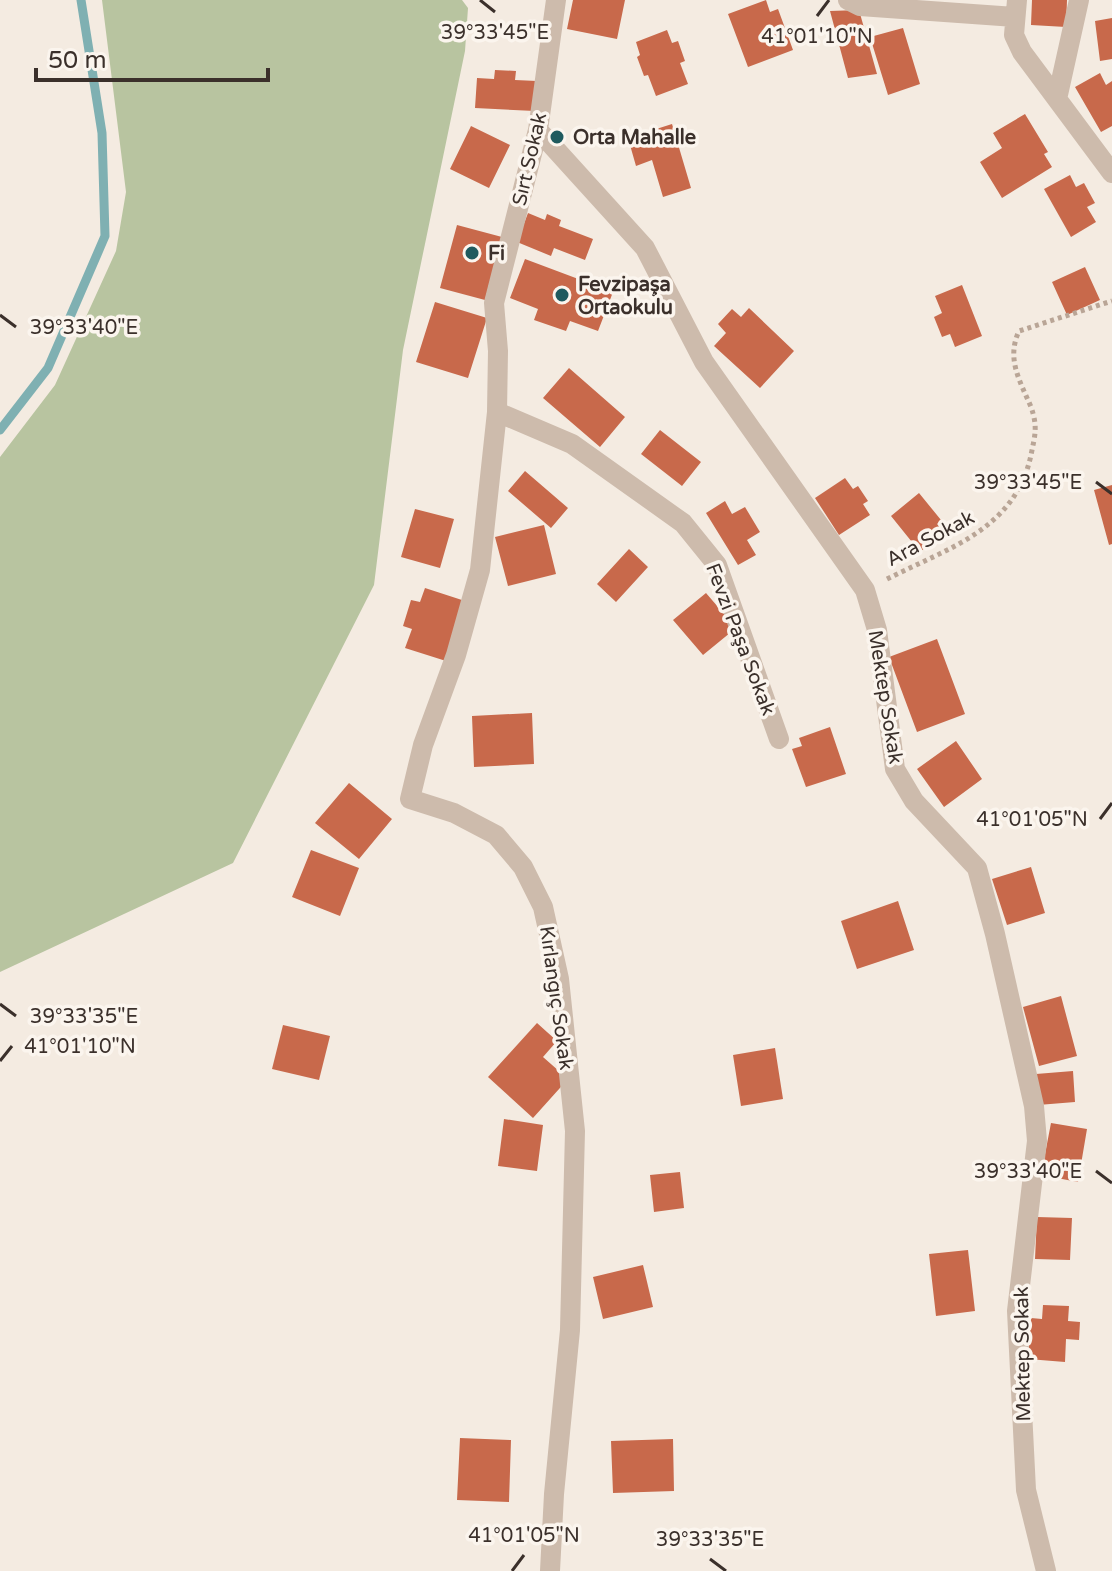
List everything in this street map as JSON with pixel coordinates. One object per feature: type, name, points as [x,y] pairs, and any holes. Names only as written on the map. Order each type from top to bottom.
[{"type":"street","name":"Sırt Sokak","points":[[497,412],[498,351],[494,303],[538,130],[556,0]]},
{"type":"street","points":[[848,0],[860,6],[1016,9],[1014,35],[1022,52],[1112,173]]},
{"type":"street","points":[[1057,99],[1079,0]]},
{"type":"street","name":"Mektep Sokak","points":[[538,130],[645,248],[704,362],[865,590],[877,630],[895,769],[914,801],[977,868],[1034,1106],[1037,1141],[1017,1311],[1026,1490],[1046,1571]]},
{"type":"street","name":"Fevzi Paşa Sokak","points":[[497,412],[572,444],[683,523],[717,565],[779,739]]},
{"type":"street","name":"Kırlangıç Sokak","points":[[497,412],[480,570],[456,655],[423,745],[410,799],[454,813],[496,835],[523,867],[543,907],[559,979],[574,1147],[570,1330],[550,1571]]},
{"type":"path","name":"Ara Sokak","points":[[865,590],[973,535],[1005,511],[1026,478],[1037,424],[1011,359],[1019,331],[1112,301]]},
{"type":"green space","points":[[102,0],[462,0],[468,8],[465,51],[403,350],[374,585],[233,863],[0,972],[0,457],[55,385],[116,251],[126,192]]},
{"type":"building","points":[[573,0],[625,0],[617,39],[567,29]]},
{"type":"building","points":[[766,0],[770,12],[778,9],[793,50],[748,67],[728,14]]},
{"type":"building","points":[[1032,0],[1067,0],[1066,27],[1031,25]]},
{"type":"building","points":[[859,10],[877,74],[848,78],[830,11]]},
{"type":"building","points":[[1112,18],[1112,59],[1100,61],[1095,21]]},
{"type":"building","points":[[903,28],[920,84],[888,95],[870,37]]},
{"type":"building","points":[[667,30],[672,43],[678,41],[685,61],[680,63],[688,84],[656,96],[648,75],[644,76],[637,57],[640,55],[636,42]]},
{"type":"building","points":[[495,70],[516,71],[515,80],[537,81],[535,111],[475,108],[477,78],[494,79]]},
{"type":"building","points":[[1100,73],[1106,85],[1112,81],[1112,126],[1101,132],[1075,87]]},
{"type":"building","points":[[1025,114],[1048,152],[1044,154],[1052,167],[1002,198],[980,162],[1002,148],[993,133]]},
{"type":"building","points":[[672,124],[691,188],[663,197],[652,160],[636,166],[628,138]]},
{"type":"building","points":[[471,126],[510,145],[489,188],[450,169]]},
{"type":"building","points":[[1070,175],[1076,187],[1084,183],[1095,203],[1087,207],[1096,222],[1071,237],[1044,189]]},
{"type":"building","points":[[528,213],[545,220],[547,214],[561,220],[559,226],[593,239],[585,260],[554,248],[551,256],[517,242]]},
{"type":"building","points":[[457,225],[502,237],[485,300],[440,288]]},
{"type":"building","name":"Fevzipaşa Ortaokulu","points":[[525,259],[613,292],[598,331],[570,321],[566,331],[534,320],[538,309],[510,298]]},
{"type":"building","points":[[1085,267],[1100,300],[1067,315],[1052,282]]},
{"type":"building","points":[[962,285],[982,336],[955,347],[950,334],[942,337],[934,317],[942,313],[935,296]]},
{"type":"building","points":[[435,302],[487,318],[468,378],[416,362]]},
{"type":"building","points":[[749,308],[794,351],[760,388],[714,346],[726,333],[718,324],[732,309],[741,317]]},
{"type":"building","points":[[569,368],[625,417],[600,447],[543,398]]},
{"type":"building","points":[[660,430],[701,462],[682,486],[641,454]]},
{"type":"building","points":[[525,471],[568,508],[551,528],[508,491]]},
{"type":"building","points":[[845,478],[853,489],[858,486],[868,501],[863,504],[870,515],[839,535],[815,498]]},
{"type":"building","points":[[1112,485],[1112,544],[1109,545],[1094,490]]},
{"type":"building","points":[[919,493],[941,520],[937,524],[944,532],[920,552],[891,516]]},
{"type":"building","points":[[725,501],[732,514],[745,507],[760,532],[747,540],[756,555],[738,565],[706,513]]},
{"type":"building","points":[[415,509],[454,519],[440,568],[401,557]]},
{"type":"building","points":[[544,525],[556,574],[508,586],[495,537]]},
{"type":"building","points":[[629,549],[648,567],[616,602],[597,584]]},
{"type":"building","points":[[425,588],[465,601],[446,661],[405,648],[412,629],[403,626],[411,600],[420,602]]},
{"type":"building","points":[[706,593],[736,628],[703,655],[673,620]]},
{"type":"building","points":[[937,639],[965,714],[917,732],[889,657]]},
{"type":"building","points":[[532,713],[534,764],[474,767],[472,716]]},
{"type":"building","points":[[830,727],[846,774],[806,787],[792,749],[802,746],[799,738]]},
{"type":"building","points":[[956,741],[982,779],[944,807],[917,769]]},
{"type":"building","points":[[349,783],[392,819],[359,859],[315,823]]},
{"type":"building","points":[[311,850],[359,868],[340,916],[292,897]]},
{"type":"building","points":[[1031,867],[1045,913],[1007,925],[992,879]]},
{"type":"building","points":[[898,901],[914,950],[857,969],[841,921]]},
{"type":"building","points":[[1061,996],[1077,1056],[1039,1066],[1023,1007]]},
{"type":"building","points":[[537,1023],[557,1041],[543,1057],[568,1079],[533,1118],[488,1077]]},
{"type":"building","points":[[283,1025],[330,1036],[319,1080],[272,1069]]},
{"type":"building","points":[[775,1048],[783,1099],[741,1106],[733,1055]]},
{"type":"building","points":[[1073,1071],[1075,1102],[1038,1105],[1036,1074]]},
{"type":"building","points":[[504,1119],[543,1125],[537,1171],[498,1166]]},
{"type":"building","points":[[1051,1123],[1087,1129],[1078,1182],[1041,1175]]},
{"type":"building","points":[[680,1172],[684,1208],[654,1212],[650,1175]]},
{"type":"building","points":[[1037,1217],[1072,1218],[1070,1260],[1035,1259]]},
{"type":"building","points":[[968,1250],[975,1311],[936,1316],[929,1254]]},
{"type":"building","points":[[643,1265],[653,1307],[603,1319],[593,1277]]},
{"type":"building","points":[[1043,1305],[1069,1306],[1068,1321],[1080,1322],[1079,1340],[1066,1339],[1065,1362],[1028,1359],[1031,1318],[1042,1319]]},
{"type":"building","points":[[460,1438],[511,1440],[509,1502],[457,1500]]},
{"type":"building","points":[[673,1439],[674,1491],[613,1493],[611,1441]]},
{"type":"waterway","points":[[0,430],[48,368],[105,236],[102,133],[81,0]]},
{"type":"place","name":"Orta Mahalle","points":[[557,137]]},
{"type":"place","name":"Fi","points":[[472,253]]},
{"type":"place","name":"Fevzipaşa Ortaokulu","points":[[562,295]]}]
